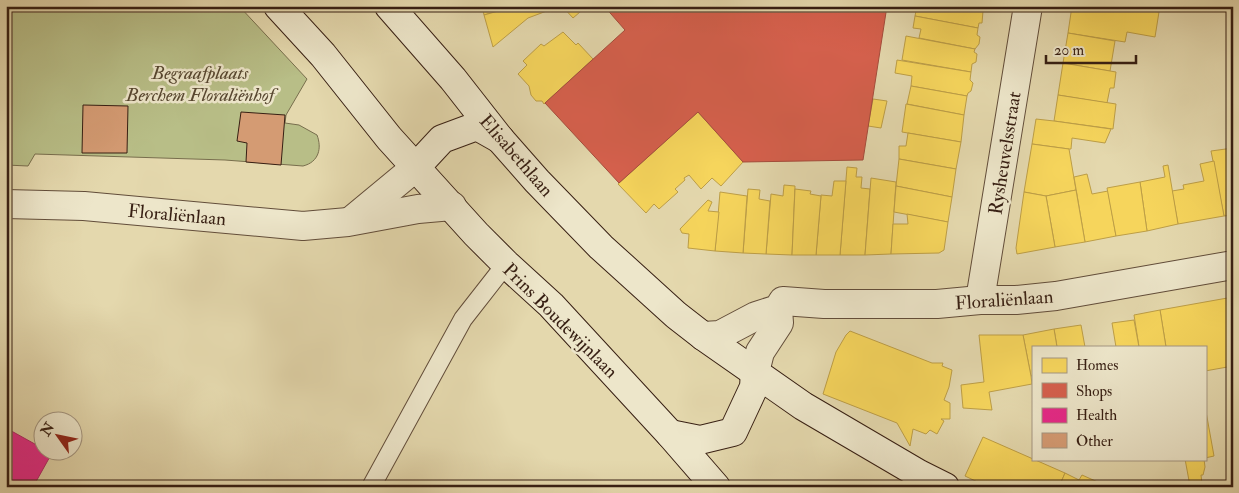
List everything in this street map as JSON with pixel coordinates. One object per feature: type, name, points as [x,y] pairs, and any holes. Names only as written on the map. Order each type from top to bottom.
[{"type":"main road","points":[[278,6],[324,55],[389,138],[452,206]]},
{"type":"main road","name":"Elisabethlaan","points":[[389,6],[453,79],[500,139],[537,181],[601,247],[703,336]]},
{"type":"main road","name":"Rysheuvelsstraat","points":[[980,300],[1028,6]]},
{"type":"main road","points":[[348,222],[416,167],[442,139],[477,126],[500,139]]},
{"type":"main road","name":"Floraliënlaan","points":[[6,204],[84,206],[303,226],[348,222],[418,209],[452,206]]},
{"type":"main road","name":"Prins Boudewijnlaan","points":[[452,206],[506,264],[551,305],[670,434],[716,487]]},
{"type":"main road","name":"Floraliënlaan","points":[[703,336],[720,335],[756,316],[778,309],[783,301],[824,304],[937,304],[980,300],[1016,300],[1056,296],[1233,265]]},
{"type":"main road","points":[[670,434],[700,440],[733,432],[754,387],[755,372],[760,352],[779,323],[778,309]]},
{"type":"main road","points":[[703,336],[803,406],[919,474],[945,487]]},
{"type":"lane","points":[[371,487],[463,319],[506,264]]},
{"type":"green space","name":"Begraafplaats Berchem Floraliënhof","points":[[6,6],[239,6],[307,79],[286,115],[285,123],[299,125],[317,135],[318,154],[313,161],[303,166],[225,160],[35,154],[28,166],[6,165]]},
{"type":"building: Homes","points":[[482,6],[516,6],[484,15]]},
{"type":"building: Homes","points":[[516,6],[560,6],[528,18],[493,47],[484,15]]},
{"type":"building: Homes","points":[[562,6],[587,6],[573,18]]},
{"type":"building: Homes","points":[[917,6],[981,6],[983,11],[982,23],[979,23],[978,28],[915,16]]},
{"type":"building: Homes","points":[[1072,6],[1136,6],[1136,8],[1159,12],[1155,37],[1127,32],[1125,42],[1068,33]]},
{"type":"building: Homes","points":[[915,16],[978,28],[979,44],[975,49],[919,38],[921,29],[913,28]]},
{"type":"building: Homes","points":[[563,32],[576,45],[578,43],[593,59],[544,104],[542,101],[536,101],[531,95],[529,86],[518,74],[527,65],[523,61],[541,44],[544,46]]},
{"type":"building: Homes","points":[[1068,33],[1115,41],[1110,71],[1063,63]]},
{"type":"building: Homes","points":[[906,36],[975,49],[974,52],[977,54],[976,62],[972,64],[971,72],[902,60]]},
{"type":"building: Homes","points":[[897,60],[971,72],[970,80],[973,83],[971,91],[967,96],[911,86],[912,76],[895,73]]},
{"type":"building: Homes","points":[[1063,63],[1116,72],[1114,88],[1110,88],[1107,103],[1058,95]]},
{"type":"building: Homes","points":[[911,86],[967,96],[964,115],[907,104]]},
{"type":"building: Homes","points":[[1058,95],[1116,104],[1113,129],[1054,121]]},
{"type":"building: Homes","points":[[873,99],[887,101],[881,128],[868,126]]},
{"type":"building: Homes","points":[[906,104],[964,115],[961,142],[902,132]]},
{"type":"building: Homes","points":[[698,112],[743,162],[721,186],[712,178],[701,189],[689,175],[675,189],[678,192],[659,209],[654,204],[646,213],[618,184]]},
{"type":"building: Homes","points":[[1036,119],[1111,129],[1105,143],[1072,138],[1071,149],[1069,149],[1032,144]]},
{"type":"building: Homes","points":[[908,133],[961,142],[956,169],[899,159],[899,146],[906,146]]},
{"type":"building: Homes","points":[[1032,144],[1069,149],[1076,190],[1046,196],[1024,192]]},
{"type":"building: Homes","points":[[1233,148],[1233,215],[1224,216],[1211,151]]},
{"type":"building: Homes","points":[[899,159],[956,169],[952,197],[896,186]]},
{"type":"building: Homes","points":[[1214,161],[1224,216],[1178,224],[1172,191],[1184,189],[1183,185],[1204,181],[1200,164]]},
{"type":"building: Homes","points":[[1168,165],[1178,224],[1147,231],[1140,182],[1165,177],[1163,166]]},
{"type":"building: Homes","points":[[847,167],[857,168],[856,177],[862,177],[861,188],[870,189],[865,255],[840,255]]},
{"type":"building: Homes","points":[[1087,174],[1092,194],[1108,191],[1116,236],[1085,242],[1074,177]]},
{"type":"building: Homes","points":[[871,178],[896,182],[891,254],[865,255]]},
{"type":"building: Homes","points":[[834,181],[846,181],[840,255],[816,255],[821,195],[832,196]]},
{"type":"building: Homes","points":[[1140,182],[1147,231],[1116,236],[1107,188]]},
{"type":"building: Homes","points":[[784,185],[795,186],[792,255],[766,254],[771,194],[783,196]]},
{"type":"building: Homes","points":[[896,186],[952,197],[948,222],[894,212]]},
{"type":"building: Homes","points":[[748,189],[760,190],[759,199],[770,201],[766,254],[743,253]]},
{"type":"building: Homes","points":[[795,189],[811,191],[810,194],[821,196],[816,255],[792,255]]},
{"type":"building: Homes","points":[[1076,190],[1085,242],[1055,247],[1046,196]]},
{"type":"building: Homes","points":[[720,192],[747,196],[743,253],[715,251]]},
{"type":"building: Homes","points":[[1024,192],[1046,196],[1055,247],[1017,254],[1016,248]]},
{"type":"building: Homes","points":[[708,200],[712,202],[708,211],[719,212],[715,251],[688,248],[689,234],[682,233],[680,229]]},
{"type":"building: Homes","points":[[907,214],[948,222],[944,250],[939,253],[891,254],[893,224],[908,224]]},
{"type":"building: Homes","points":[[1233,297],[1233,366],[1206,371],[1206,346],[1166,346],[1160,310]]},
{"type":"building: Homes","points":[[1160,310],[1166,346],[1139,346],[1134,315]]},
{"type":"building: Homes","points":[[1134,320],[1139,346],[1116,346],[1112,323]]},
{"type":"building: Homes","points":[[1081,325],[1085,346],[1057,346],[1054,329]]},
{"type":"building: Homes","points":[[1054,329],[1057,346],[1032,346],[1032,376],[1031,376],[1023,335]]},
{"type":"building: Homes","points":[[850,331],[932,363],[943,363],[942,366],[952,370],[944,400],[950,403],[950,419],[941,419],[944,421],[937,434],[930,430],[926,434],[913,429],[910,446],[897,423],[823,394],[836,352]]},
{"type":"building: Homes","points":[[979,335],[1023,335],[1031,376],[1032,384],[989,392],[992,410],[963,408],[961,385],[984,382]]},
{"type":"building: Homes","points":[[1206,412],[1214,456],[1206,458]]},
{"type":"building: Homes","points":[[983,437],[1065,473],[1059,487],[988,487],[965,476]]},
{"type":"building: Homes","points":[[1185,460],[1204,460],[1205,467],[1203,475],[1201,475],[1202,484],[1190,486]]},
{"type":"building: Homes","points":[[1065,473],[1079,480],[1082,475],[1109,487],[1059,487]]},
{"type":"building: Shops","points":[[604,6],[887,6],[863,160],[743,162],[698,112],[619,183],[545,103],[625,30]]},
{"type":"building: Health","points":[[6,428],[32,442],[32,460],[48,460],[33,487],[6,487]]},
{"type":"building: Other","points":[[83,105],[128,106],[127,153],[82,153]]},
{"type":"building: Other","points":[[241,112],[285,115],[281,165],[246,162],[247,143],[237,141]]}]
